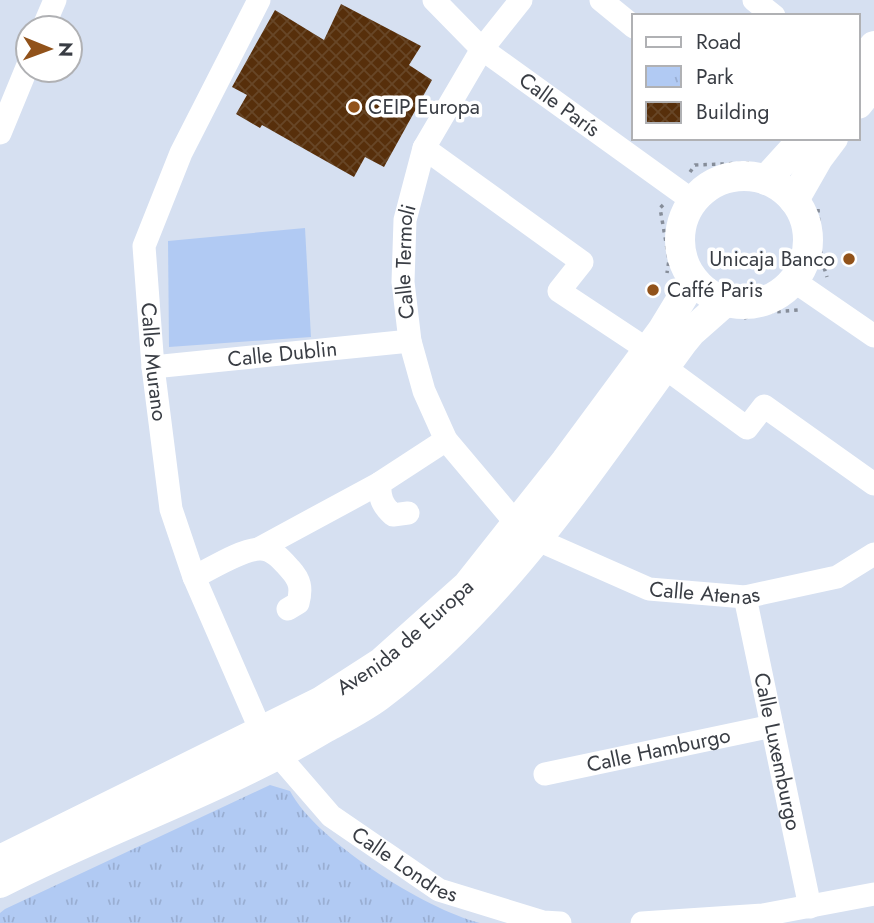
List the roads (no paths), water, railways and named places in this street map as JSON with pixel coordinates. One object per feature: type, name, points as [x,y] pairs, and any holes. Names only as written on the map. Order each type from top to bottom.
[{"type":"main road","points":[[860,64],[874,46]]},
{"type":"main road","points":[[860,101],[874,83]]},
{"type":"main road","points":[[766,180],[802,140]]},
{"type":"main road","points":[[794,200],[832,140]]},
{"type":"main road","points":[[746,176],[766,180],[781,188],[794,200],[805,219],[808,240],[805,262],[794,281],[780,294],[763,302],[744,305],[725,302],[693,279],[684,261],[680,240],[684,220],[693,201],[708,187],[726,179],[746,176]]},
{"type":"main road","name":"Avenida de Europa","points":[[0,860],[320,702],[382,662],[527,531],[566,461],[656,359],[662,331],[693,279]]},
{"type":"main road","points":[[656,359],[725,302]]},
{"type":"main road","points":[[0,883],[279,755],[378,696],[449,638],[527,531]]},
{"type":"street","name":"Calle Murano","points":[[259,0],[181,153],[144,246],[153,366],[171,509],[194,577],[261,731]]},
{"type":"street","name":"Calle París","points":[[434,0],[481,49],[693,201]]},
{"type":"street","name":"Calle Termoli","points":[[521,0],[481,49],[424,148],[405,220],[404,282],[411,341],[424,391],[446,440],[527,531]]},
{"type":"street","points":[[601,0],[632,25]]},
{"type":"street","points":[[754,0],[772,14]]},
{"type":"street","points":[[0,133],[20,84]]},
{"type":"street","points":[[424,148],[582,262],[559,291],[656,359],[747,428],[764,406],[874,484]]},
{"type":"street","points":[[794,281],[874,336]]},
{"type":"street","name":"Calle Dublin","points":[[153,366],[411,341]]},
{"type":"street","points":[[194,577],[236,556],[260,548],[380,483],[446,440]]},
{"type":"street","points":[[380,483],[379,494],[385,507],[393,515],[408,513]]},
{"type":"street","name":"Calle Atenas","points":[[527,531],[649,589],[745,597],[837,577],[874,554]]},
{"type":"street","points":[[260,548],[278,555],[297,577],[302,590],[299,603],[288,610]]},
{"type":"street","name":"Calle Luxemburgo","points":[[745,597],[810,906]]},
{"type":"street","name":"Calle Hamburgo","points":[[545,774],[772,726]]},
{"type":"street","name":"Calle Londres","points":[[279,755],[331,816],[439,890],[543,922],[560,923]]},
{"type":"street","points":[[642,923],[763,915],[874,894]]},
{"type":"place","name":"CEIP Europa","points":[[354,107]]},
{"type":"place","name":"Unicaja Banco","points":[[849,259]]},
{"type":"place","name":"Caffé Paris","points":[[653,290]]}]
